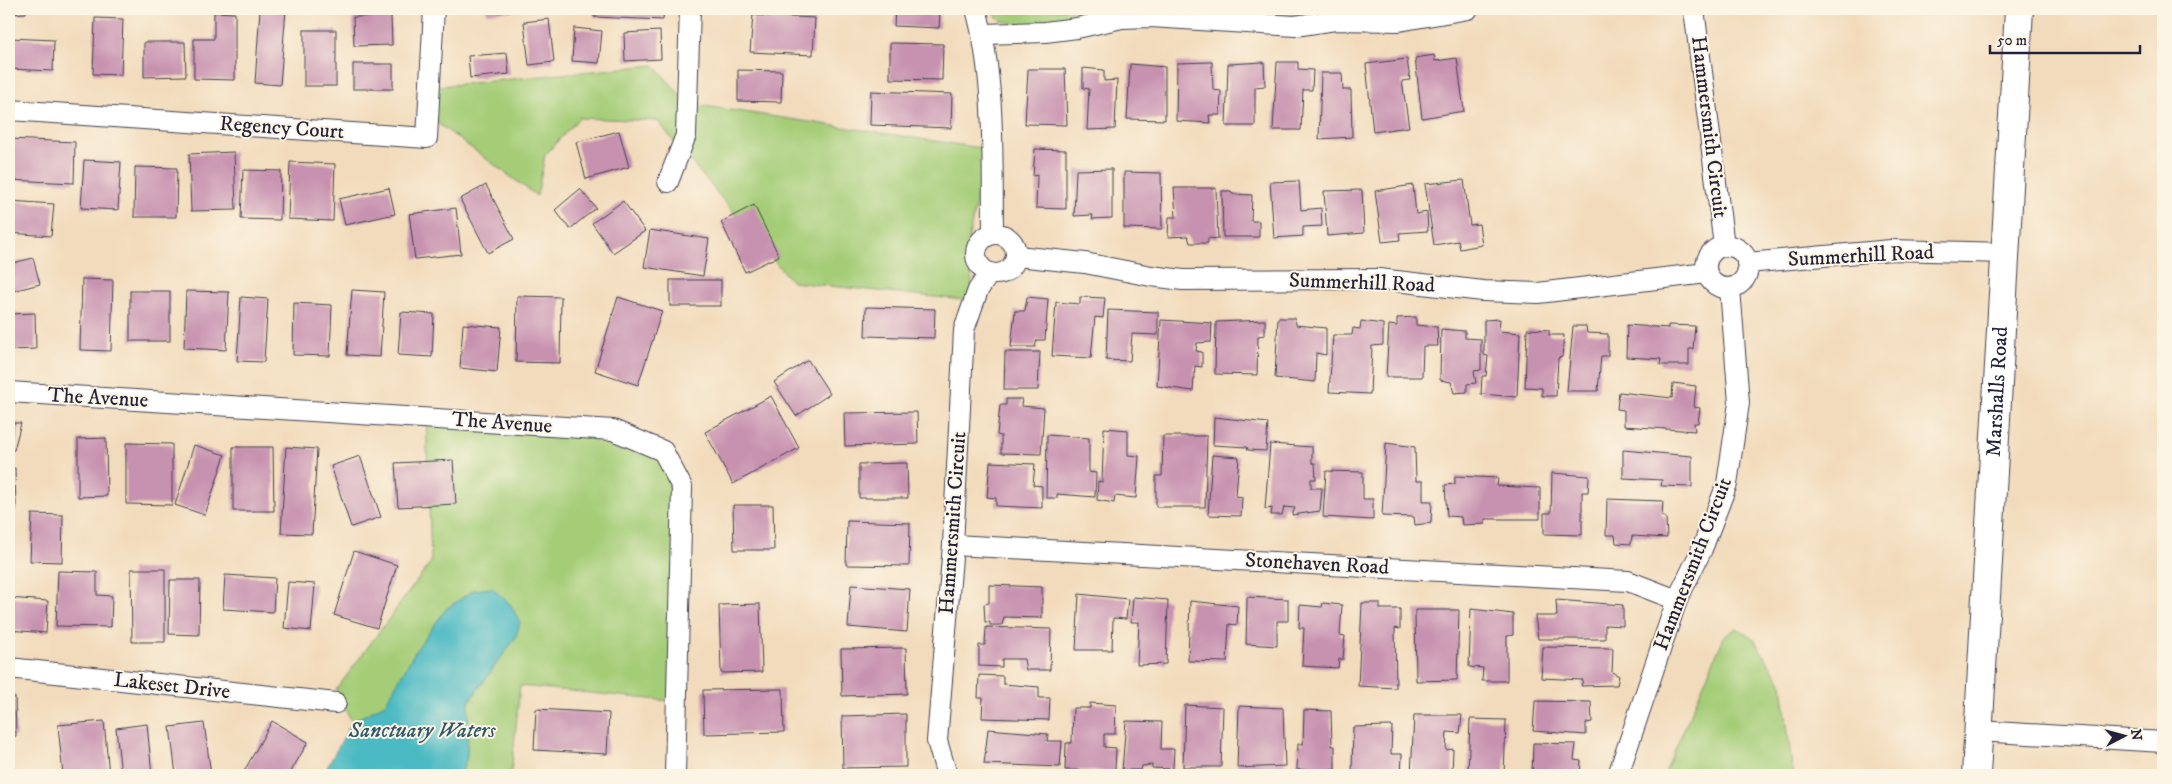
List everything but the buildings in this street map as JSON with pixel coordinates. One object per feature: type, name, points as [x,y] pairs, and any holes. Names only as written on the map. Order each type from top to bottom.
[{"type":"street","name":"Regency Court","points":[[9,110],[427,138],[434,9]]},
{"type":"street","points":[[668,182],[686,135],[690,9]]},
{"type":"street","points":[[976,9],[983,34],[991,121],[992,234]]},
{"type":"street","points":[[983,34],[1045,32],[1077,28],[1122,18],[1151,17],[1295,26],[1335,14],[1399,20],[1468,9]]},
{"type":"street","name":"Hammersmith Circuit","points":[[1694,9],[1724,246]]},
{"type":"street","name":"Marshalls Road","points":[[1976,775],[2019,9]]},
{"type":"street","points":[[992,234],[1002,234],[1012,242],[1017,256],[1014,265],[999,276],[989,274],[981,269],[975,254],[983,238],[992,234]]},
{"type":"street","points":[[1724,246],[1738,248],[1748,263],[1747,273],[1742,281],[1730,288],[1721,287],[1713,283],[1707,273],[1706,263],[1709,255],[1716,249],[1724,246]]},
{"type":"street","name":"Summerhill Road","points":[[1748,263],[1891,250],[2006,253]]},
{"type":"street","name":"Summerhill Road","points":[[1017,256],[1085,263],[1151,276],[1183,280],[1379,279],[1538,294],[1707,273]]},
{"type":"street","name":"Hammersmith Circuit","points":[[947,775],[937,741],[953,544],[964,330],[978,290],[989,274]]},
{"type":"street","name":"Hammersmith Circuit","points":[[1618,775],[1677,600],[1702,549],[1727,484],[1739,403],[1730,288]]},
{"type":"street","name":"The Avenue","points":[[9,392],[613,430],[663,451],[682,487],[675,775]]},
{"type":"street","name":"Stonehaven Road","points":[[953,544],[1628,581],[1677,600]]},
{"type":"street","name":"Lakeset Drive","points":[[9,668],[336,703]]},
{"type":"street","points":[[1978,731],[2163,742]]},
{"type":"green space","points":[[989,9],[1314,9],[1300,18],[1021,25],[1000,20]]},
{"type":"green space","points":[[654,65],[688,104],[685,156],[658,121],[579,118],[545,155],[537,196],[429,117],[430,87]]},
{"type":"green space","points":[[691,104],[987,149],[969,237],[973,301],[792,282],[688,158]]},
{"type":"green space","points":[[426,418],[613,431],[663,451],[682,487],[670,701],[520,686],[511,775],[460,775],[469,702],[516,637],[511,605],[474,590],[446,609],[385,704],[352,722],[336,690],[431,562]]},
{"type":"green space","points":[[1736,628],[1753,638],[1782,684],[1793,775],[1664,775],[1724,637]]},
{"type":"water","name":"Sanctuary Waters","points":[[492,588],[511,605],[520,622],[516,637],[469,701],[467,757],[461,775],[323,775],[352,722],[385,704],[416,650],[446,609],[474,590]]}]
